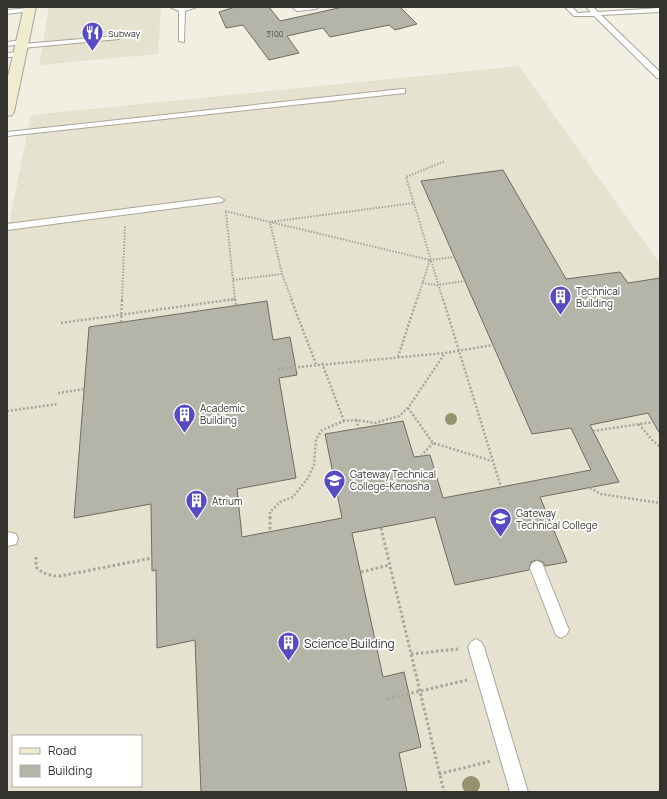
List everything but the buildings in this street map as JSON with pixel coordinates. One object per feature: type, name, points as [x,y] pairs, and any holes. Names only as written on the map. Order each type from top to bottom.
[{"type":"street","points":[[7,112],[18,49],[29,11]]},
{"type":"lane","points":[[173,7],[182,10],[194,7]]},
{"type":"lane","points":[[295,7],[297,9],[304,10],[316,7]]},
{"type":"lane","points":[[568,7],[576,15],[660,10]]},
{"type":"lane","points":[[589,7],[660,76]]},
{"type":"lane","points":[[182,10],[182,41]]},
{"type":"lane","points":[[7,12],[29,11]]},
{"type":"lane","points":[[7,18],[29,11]]},
{"type":"lane","points":[[7,44],[18,49],[117,38]]},
{"type":"lane","points":[[7,134],[402,91]]},
{"type":"lane","points":[[7,227],[219,200]]},
{"type":"lane","points":[[537,568],[561,630]]},
{"type":"lane","points":[[476,647],[519,792]]},
{"type":"path","points":[[445,161],[406,177],[437,285],[460,351],[501,487]]},
{"type":"path","points":[[219,200],[226,212],[236,305]]},
{"type":"path","points":[[270,222],[414,203]]},
{"type":"path","points":[[121,322],[125,212]]},
{"type":"path","points":[[226,212],[430,260],[454,257]]},
{"type":"path","points":[[270,222],[282,274],[316,364]]},
{"type":"path","points":[[398,357],[430,260]]},
{"type":"path","points":[[233,280],[282,274]]},
{"type":"path","points":[[422,283],[437,285],[465,281]]},
{"type":"path","points":[[61,323],[235,299]]},
{"type":"path","points":[[278,369],[322,363],[445,353],[493,345]]},
{"type":"path","points":[[270,532],[270,512],[280,502],[293,496],[308,478],[314,465],[316,440],[322,430],[344,421],[356,420],[375,423],[399,416],[408,408],[445,353]]},
{"type":"path","points":[[322,363],[344,421]]},
{"type":"path","points":[[58,393],[84,389]]},
{"type":"path","points":[[7,412],[58,404]]},
{"type":"path","points":[[408,408],[433,443],[493,462]]},
{"type":"path","points":[[356,420],[359,428]]},
{"type":"path","points":[[593,431],[653,422]]},
{"type":"path","points":[[639,424],[653,441],[660,446]]},
{"type":"path","points":[[421,456],[433,443]]},
{"type":"path","points":[[590,488],[601,494],[660,503]]},
{"type":"path","points":[[381,528],[444,792]]},
{"type":"path","points":[[36,558],[36,567],[41,572],[51,576],[64,576],[152,558]]},
{"type":"path","points":[[361,572],[390,565]]},
{"type":"path","points":[[411,654],[476,647]]},
{"type":"path","points":[[387,699],[485,675]]},
{"type":"path","points":[[439,774],[509,757]]},
{"type":"shaded area","points":[[49,7],[161,7],[158,54],[39,65]]},
{"type":"shaded area","name":"Gateway Technical College-Kenosha","points":[[519,66],[660,264],[660,792],[7,792],[7,234],[31,115]]},
{"type":"place","name":"Subway","points":[[93,52]]},
{"type":"place","name":"Technical Building","points":[[560,316]]},
{"type":"place","name":"Academic Building","points":[[184,434]]},
{"type":"place","name":"Gateway Technical College-Kenosha","points":[[334,500]]},
{"type":"place","name":"Atrium","points":[[196,520]]},
{"type":"place","name":"Gateway Technical College","points":[[500,538]]},
{"type":"place","name":"Science Building","points":[[288,662]]}]
